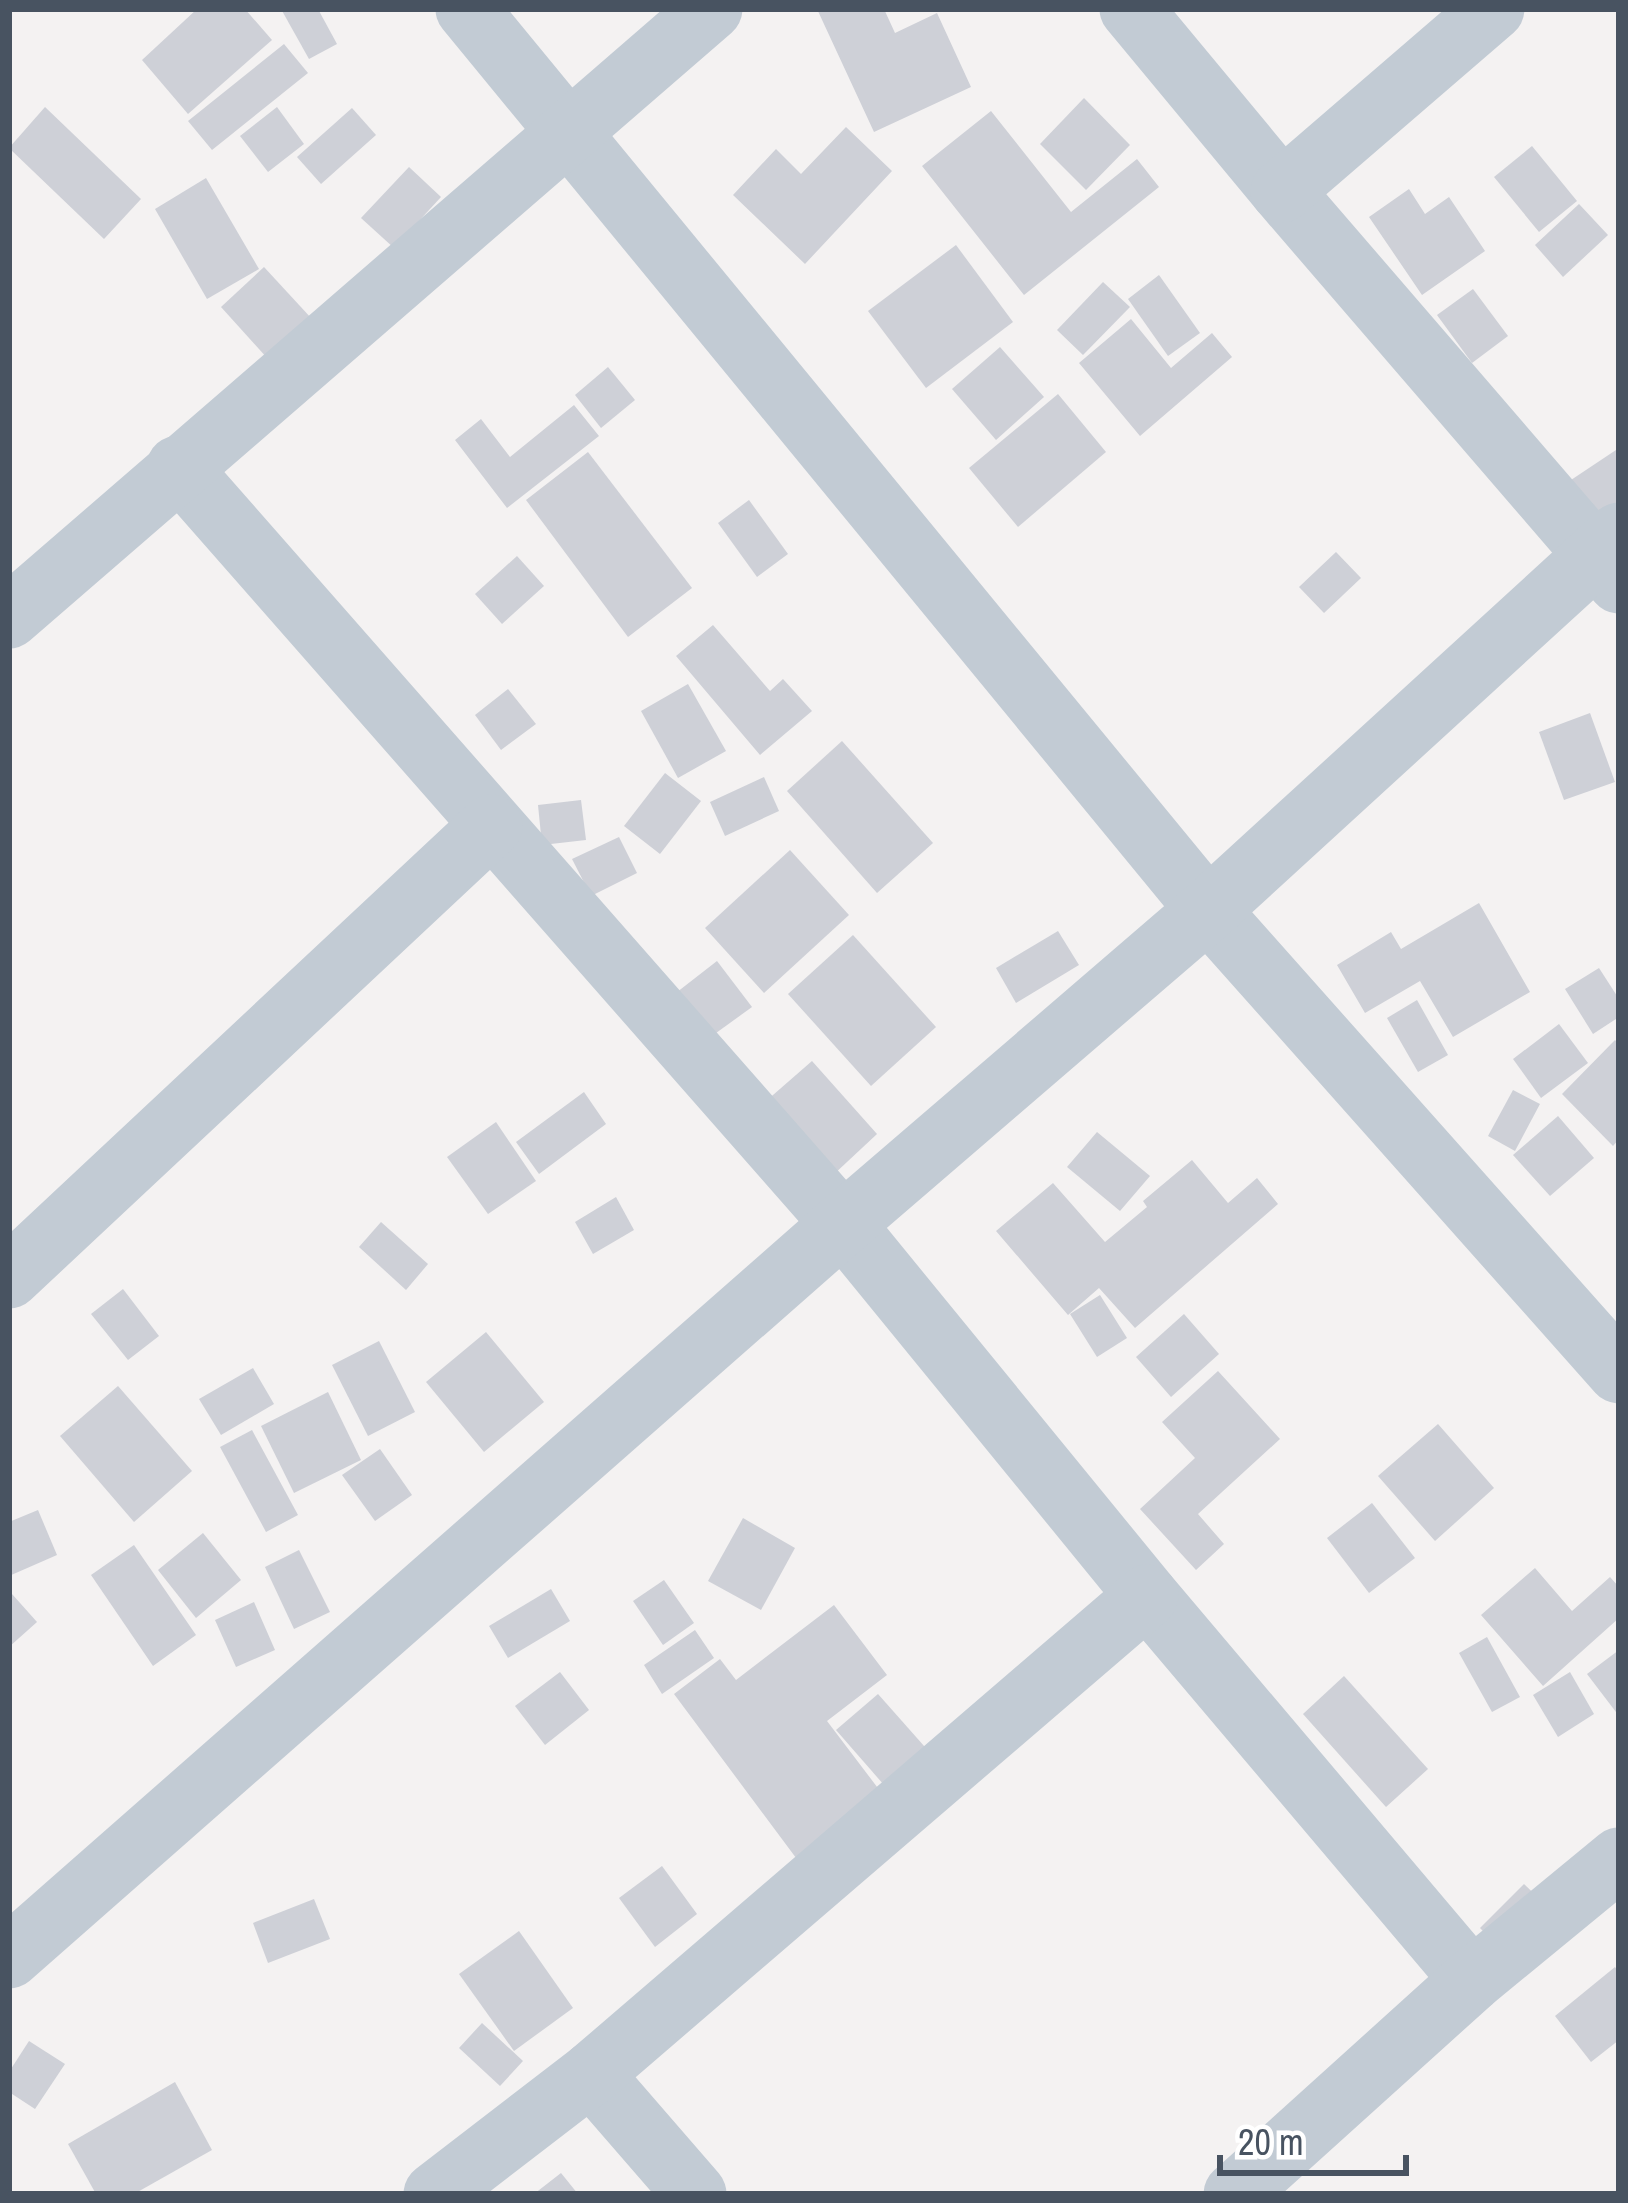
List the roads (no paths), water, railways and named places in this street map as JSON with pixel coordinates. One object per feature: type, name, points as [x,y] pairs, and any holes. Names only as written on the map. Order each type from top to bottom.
[{"type":"street","points":[[467,9],[1208,910],[1619,1372]]},
{"type":"street","points":[[9,617],[711,9]]},
{"type":"street","points":[[9,1957],[1611,557],[1282,191],[1131,9]]},
{"type":"street","points":[[1282,191],[1492,9]]},
{"type":"street","points":[[178,467],[843,1224],[1147,1596],[1472,1980]]},
{"type":"street","points":[[9,1276],[491,826]]},
{"type":"street","points":[[435,2194],[591,2074],[1147,1596]]},
{"type":"street","points":[[1235,2194],[1472,1980],[1619,1859]]},
{"type":"street","points":[[591,2074],[695,2194]]}]
